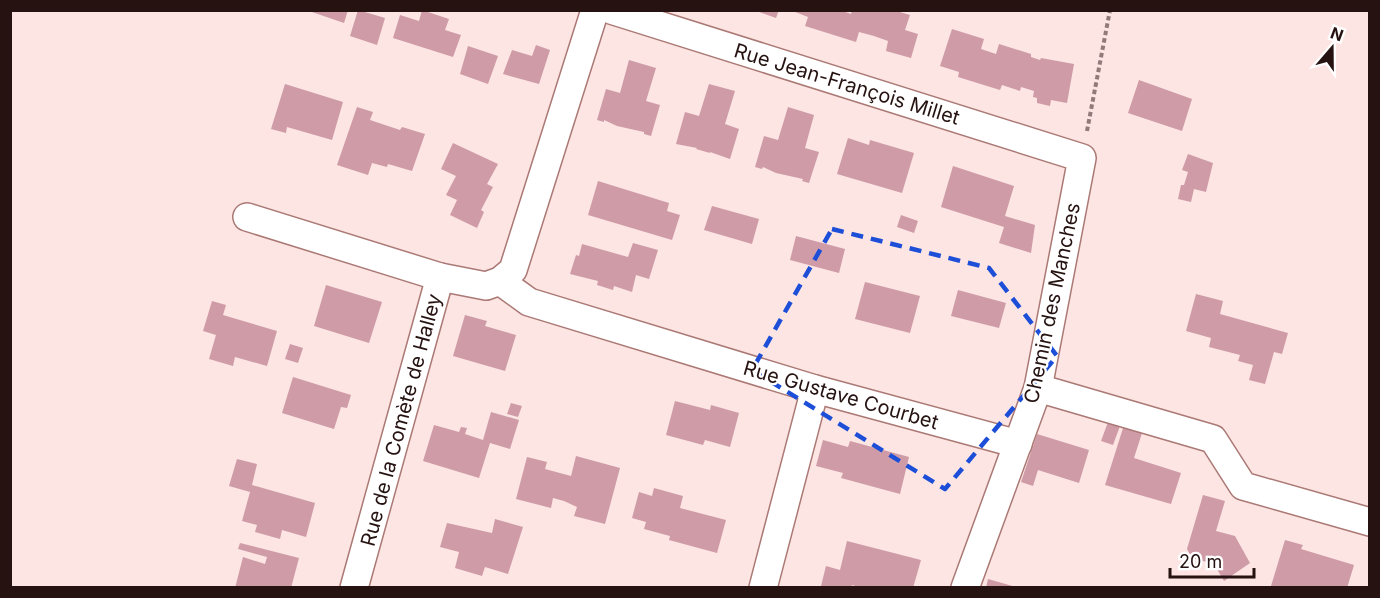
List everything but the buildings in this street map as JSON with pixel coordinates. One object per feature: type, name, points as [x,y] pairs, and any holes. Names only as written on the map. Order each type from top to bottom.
[{"type":"street","points":[[500,281],[513,270],[595,10]]},
{"type":"street","name":"Rue Jean-François Millet","points":[[611,10],[1082,158]]},
{"type":"street","name":"Chemin des Manches","points":[[965,588],[1038,388],[1082,158]]},
{"type":"street","points":[[247,217],[440,277]]},
{"type":"street","name":"Rue de la Comète de Halley","points":[[354,588],[440,277],[486,286],[500,281]]},
{"type":"street","name":"Rue Gustave Courbet","points":[[500,281],[529,302],[665,345],[1017,444]]},
{"type":"street","points":[[1038,388],[1213,439],[1243,486],[1370,522]]},
{"type":"street","points":[[763,588],[815,389]]},
{"type":"path","points":[[1082,158],[1110,10]]},
{"type":"highlighted area","points":[[832,229],[989,268],[1057,356],[945,489],[752,370]]}]
